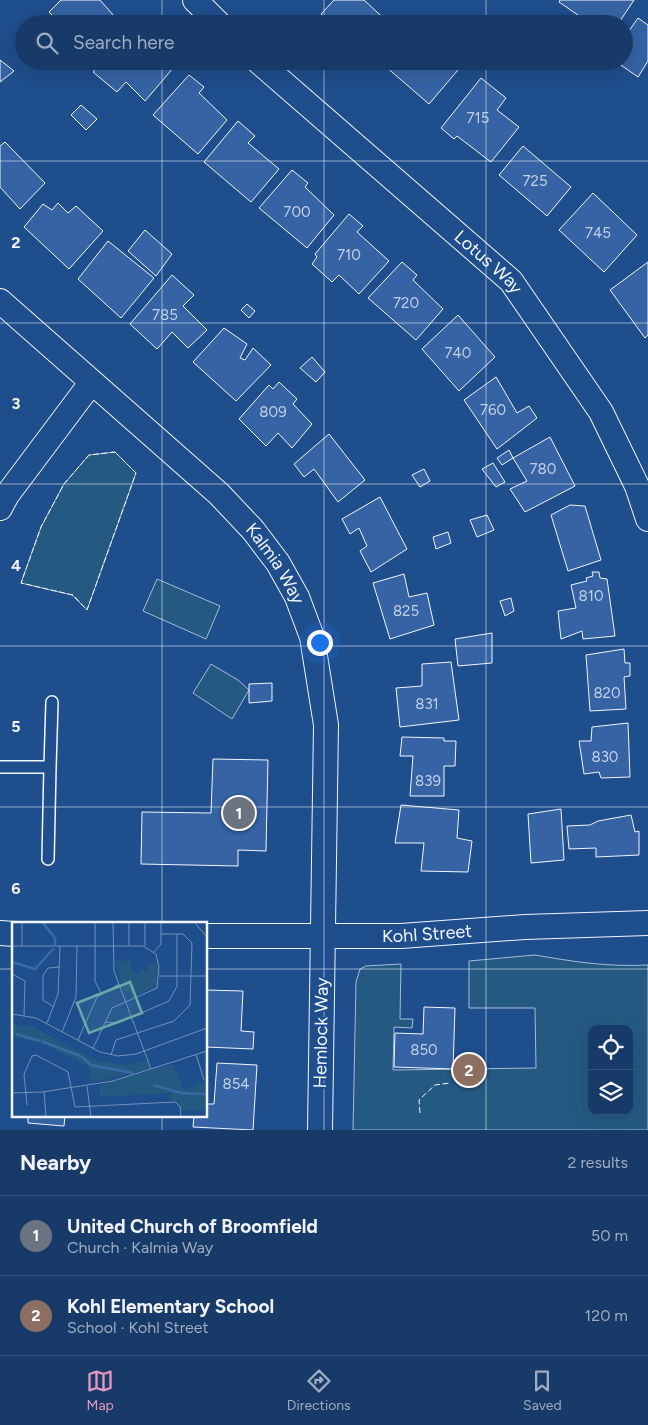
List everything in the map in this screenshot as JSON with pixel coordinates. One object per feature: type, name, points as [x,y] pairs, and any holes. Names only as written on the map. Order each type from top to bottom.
[{"type":"street","points":[[195,0],[210,15]]},
{"type":"street","name":"Lotus Way","points":[[268,70],[511,281],[601,412],[638,486],[648,515]]},
{"type":"street","name":"Kalmia Way","points":[[0,301],[219,494],[254,530],[278,563],[297,597],[312,637],[326,725],[322,936]]},
{"type":"street","points":[[0,508],[7,495],[91,383]]},
{"type":"street","name":"Kohl Street","points":[[208,936],[401,936],[525,927],[648,923]]},
{"type":"street","name":"Hemlock Way","points":[[320,1130],[322,936]]},
{"type":"lane","points":[[48,859],[52,702]]},
{"type":"lane","points":[[0,767],[50,767]]},
{"type":"shaded area","points":[[115,452],[136,473],[87,610],[72,595],[21,583],[41,527],[64,484],[89,455]]},
{"type":"shaded area","points":[[157,579],[220,606],[206,639],[143,611]]},
{"type":"shaded area","points":[[211,664],[238,680],[249,690],[232,719],[193,693]]},
{"type":"shaded area","points":[[535,955],[591,963],[648,965],[648,1130],[353,1130],[356,982],[360,969],[366,966],[401,964],[400,1019],[413,1019],[412,1028],[394,1027],[393,1070],[536,1068],[535,1008],[469,1008],[469,961]]},
{"type":"building","points":[[61,0],[100,0],[113,15],[52,15],[49,12]]},
{"type":"building","points":[[334,0],[364,0],[380,15],[322,15]]},
{"type":"building","points":[[560,0],[634,0],[624,15],[578,15],[559,2]]},
{"type":"building","points":[[638,18],[648,25],[648,61],[638,77],[628,70],[633,70],[633,25]]},
{"type":"building","points":[[0,60],[14,71],[0,82]]},
{"type":"building","points":[[95,70],[171,70],[145,101],[126,82],[117,92],[93,72]]},
{"type":"building","points":[[390,70],[458,70],[429,104]]},
{"type":"building","points":[[189,75],[204,87],[199,93],[227,120],[198,154],[153,115]]},
{"type":"building","points":[[481,78],[506,98],[497,110],[519,127],[491,162],[457,136],[454,139],[441,128]]},
{"type":"building","points":[[81,105],[97,119],[86,130],[71,115]]},
{"type":"building","points":[[238,121],[255,136],[248,143],[279,169],[251,202],[204,162]]},
{"type":"building","points":[[5,142],[45,183],[20,209],[0,187],[0,146]]},
{"type":"building","points":[[523,146],[571,187],[547,216],[499,175]]},
{"type":"building","points":[[292,170],[308,183],[305,187],[334,215],[307,248],[259,208]]},
{"type":"building","points":[[593,193],[637,235],[604,272],[559,230]]},
{"type":"building","points":[[58,203],[68,213],[76,206],[103,231],[69,269],[24,227],[43,204],[52,210]]},
{"type":"building","points":[[349,214],[363,226],[357,232],[389,261],[359,294],[339,275],[332,282],[312,264],[317,257],[315,254]]},
{"type":"building","points":[[145,230],[172,254],[156,276],[128,251]]},
{"type":"building","points":[[108,241],[154,278],[121,318],[78,279]]},
{"type":"building","points":[[402,262],[417,275],[413,280],[443,309],[416,340],[368,298]]},
{"type":"building","points":[[648,262],[648,335],[645,338],[610,290]]},
{"type":"building","points":[[172,275],[194,295],[183,306],[207,330],[188,348],[172,332],[157,349],[130,324]]},
{"type":"building","points":[[247,304],[255,311],[249,318],[241,310]]},
{"type":"building","points":[[458,315],[495,357],[459,391],[422,349]]},
{"type":"building","points":[[224,328],[247,344],[240,358],[245,360],[253,348],[271,365],[236,401],[193,362]]},
{"type":"building","points":[[312,357],[325,372],[316,382],[300,368]]},
{"type":"building","points":[[496,377],[517,413],[529,406],[537,418],[497,449],[464,400]]},
{"type":"building","points":[[279,382],[297,399],[293,404],[312,424],[292,448],[278,433],[266,446],[239,419],[269,385],[273,389]]},
{"type":"building","points":[[329,434],[365,480],[338,502],[314,469],[304,477],[294,464]]},
{"type":"building","points":[[550,437],[575,486],[525,512],[510,489],[527,481],[513,458]]},
{"type":"building","points":[[509,450],[513,458],[502,465],[497,458]]},
{"type":"building","points":[[493,463],[505,482],[496,487],[482,469]]},
{"type":"building","points":[[424,469],[430,481],[420,487],[412,475]]},
{"type":"building","points":[[380,497],[407,549],[371,572],[360,551],[367,546],[359,528],[350,534],[342,519]]},
{"type":"building","points":[[570,505],[585,506],[601,560],[568,571],[551,515]]},
{"type":"building","points":[[487,515],[494,530],[477,537],[470,520]]},
{"type":"building","points":[[448,532],[451,543],[436,549],[433,537]]},
{"type":"building","points":[[592,572],[599,572],[600,578],[607,579],[615,636],[583,639],[582,631],[561,639],[558,611],[576,608],[571,585],[587,581],[586,578],[593,576]]},
{"type":"building","points":[[404,574],[409,597],[427,593],[434,625],[390,639],[373,583]]},
{"type":"building","points":[[511,598],[514,611],[505,616],[500,601]]},
{"type":"building","points":[[492,633],[492,663],[458,666],[455,639]]},
{"type":"building","points":[[624,649],[625,663],[630,663],[630,676],[624,677],[626,709],[590,711],[586,655]]},
{"type":"building","points":[[451,662],[459,720],[400,727],[396,688],[422,686],[422,664]]},
{"type":"building","points":[[272,683],[272,701],[249,703],[249,684]]},
{"type":"building","points":[[628,723],[630,777],[601,778],[599,772],[584,774],[579,741],[591,741],[592,727]]},
{"type":"building","points":[[402,737],[444,738],[444,741],[456,741],[455,766],[444,766],[444,796],[410,796],[413,756],[400,756]]},
{"type":"building","points":[[213,759],[268,760],[266,851],[238,850],[238,866],[141,864],[142,812],[211,813]]},
{"type":"building","points":[[401,805],[459,810],[457,838],[472,841],[468,872],[421,871],[424,843],[395,843]]},
{"type":"building","points":[[561,809],[564,860],[531,863],[528,814]]},
{"type":"building","points":[[631,815],[635,832],[639,831],[639,855],[596,857],[596,848],[569,849],[567,826],[590,825],[598,821]]},
{"type":"building","points":[[208,990],[243,991],[241,1031],[254,1032],[253,1049],[208,1047]]},
{"type":"building","points":[[424,1007],[455,1008],[453,1069],[394,1067],[395,1033],[423,1034]]},
{"type":"building","points":[[217,1063],[257,1065],[253,1130],[193,1127],[194,1118],[208,1118],[208,1104],[214,1104]]},
{"type":"building","points":[[28,1118],[65,1118],[64,1126],[28,1123]]},
{"type":"fence","points":[[115,452],[136,473],[87,610],[73,595],[21,583],[41,527],[64,484],[89,455],[115,452]]},
{"type":"fence","points":[[420,1113],[419,1100],[435,1085],[450,1083]]},
{"type":"place","name":"United Church of Broomfield","points":[[239,813]]},
{"type":"place","name":"Kohl Elementary School","points":[[469,1070]]}]
